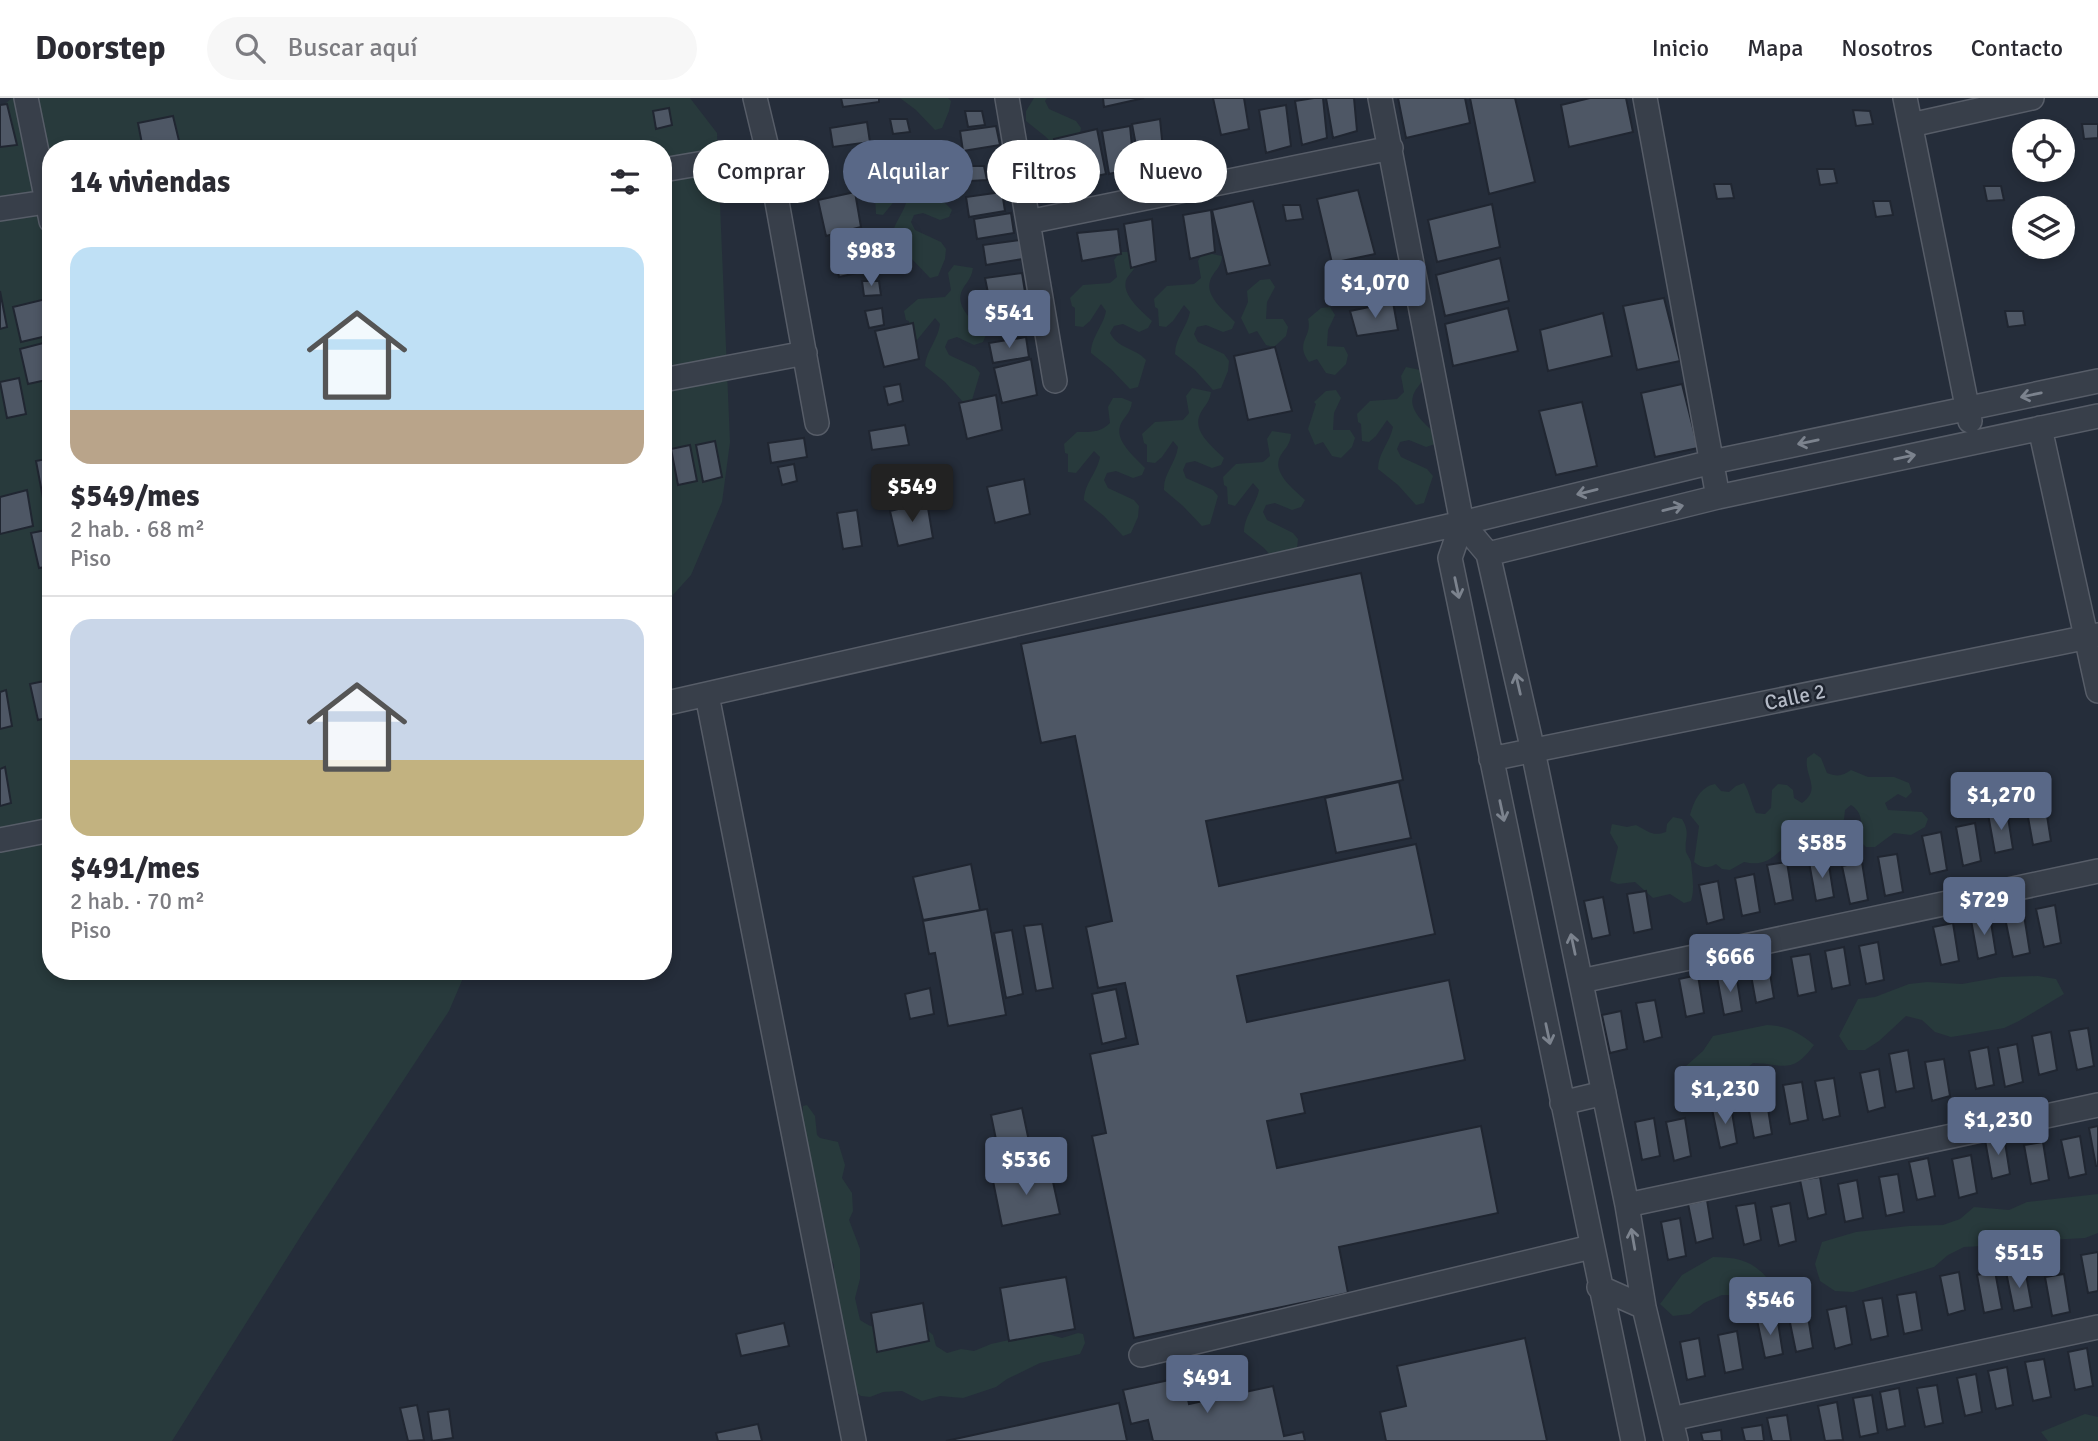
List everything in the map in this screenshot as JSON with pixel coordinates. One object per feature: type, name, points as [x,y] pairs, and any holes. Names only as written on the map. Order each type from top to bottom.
[{"type":"street","points":[[26,98],[42,180]]},
{"type":"street","points":[[755,98],[765,140]]},
{"type":"street","points":[[1007,98],[1055,381]]},
{"type":"street","points":[[1380,98],[1462,523],[1488,554],[1533,751],[1627,1205],[1644,1307],[1673,1430],[2098,1327]]},
{"type":"street","points":[[1645,98],[1718,497]]},
{"type":"street","points":[[1905,98],[1975,442]]},
{"type":"street","points":[[1911,125],[2032,98]]},
{"type":"street","points":[[1028,222],[1391,148]]},
{"type":"street","points":[[672,168],[693,165]]},
{"type":"street","points":[[777,203],[817,423]]},
{"type":"street","points":[[0,209],[42,211]]},
{"type":"street","points":[[672,378],[805,354]]},
{"type":"street","points":[[672,702],[1462,523],[1712,462],[2098,381]]},
{"type":"street","points":[[1488,554],[1718,497],[2098,416]]},
{"type":"street","points":[[2040,428],[2092,636],[2098,691]]},
{"type":"street","points":[[1462,523],[1450,558],[1633,1441]]},
{"type":"street","name":"Calle 2","points":[[1492,759],[2092,636]]},
{"type":"street","points":[[707,695],[854,1441]]},
{"type":"street","points":[[0,840],[42,832]]},
{"type":"street","points":[[1581,981],[2098,871]]},
{"type":"street","points":[[1562,1103],[1604,1093]]},
{"type":"street","points":[[1627,1205],[2098,1105]]},
{"type":"street","points":[[1141,1355],[1591,1247]]},
{"type":"street","points":[[1600,1287],[1644,1307]]},
{"type":"shaded area","points":[[12,98],[690,98],[717,133],[717,140],[693,140],[693,203],[720,203],[730,442],[722,502],[691,575],[672,596],[672,140],[42,140],[42,980],[462,980],[449,1011],[304,1231],[172,1441],[0,1441],[0,108]]},
{"type":"shaded area","points":[[900,98],[948,98],[951,101],[949,111],[942,128],[935,130]]},
{"type":"shaded area","points":[[1034,98],[1047,98],[1045,101],[1049,109],[1076,121],[1081,128],[1079,138],[1049,140],[1026,121],[1026,111]]},
{"type":"shaded area","points":[[875,203],[893,203],[883,215],[876,214]]},
{"type":"shaded area","points":[[906,203],[945,203],[952,210],[949,217],[940,220],[923,213],[914,215],[911,222],[915,230],[941,242],[946,249],[938,276],[930,278],[891,242],[893,231]]},
{"type":"shaded area","points":[[1120,252],[1129,252],[1137,264],[1127,278],[1126,290],[1138,308],[1152,321],[1148,328],[1139,332],[1123,324],[1114,326],[1110,333],[1118,342],[1146,360],[1138,387],[1130,389],[1091,353],[1106,311],[1101,304],[1083,327],[1075,326],[1075,308],[1070,298],[1083,285],[1110,283],[1117,277],[1114,260]]},
{"type":"shaded area","points":[[1203,252],[1222,256],[1209,287],[1217,304],[1235,322],[1232,329],[1223,332],[1206,325],[1197,327],[1194,334],[1198,342],[1224,354],[1229,361],[1221,388],[1213,390],[1195,370],[1175,354],[1190,312],[1184,305],[1166,327],[1159,326],[1158,309],[1154,299],[1167,286],[1194,284],[1201,278],[1198,261]]},
{"type":"shaded area","points":[[954,265],[973,268],[960,299],[964,311],[986,335],[983,342],[974,345],[957,337],[948,340],[945,347],[949,355],[975,367],[980,373],[972,400],[964,403],[945,382],[925,366],[940,324],[935,318],[917,340],[910,339],[909,321],[906,320],[904,311],[918,299],[945,297],[951,290],[948,273]]},
{"type":"shaded area","points":[[1270,279],[1275,287],[1267,302],[1266,319],[1283,319],[1288,327],[1286,336],[1274,347],[1266,345],[1257,331],[1249,334],[1241,318],[1248,302],[1247,291],[1260,280]]},
{"type":"shaded area","points":[[1330,307],[1335,315],[1328,330],[1327,346],[1344,347],[1348,355],[1346,364],[1335,375],[1326,373],[1317,359],[1309,362],[1303,349],[1308,319],[1321,308]]},
{"type":"shaded area","points":[[1406,367],[1425,371],[1412,402],[1420,419],[1439,437],[1435,444],[1426,447],[1409,440],[1400,442],[1397,449],[1401,457],[1427,469],[1433,476],[1424,503],[1416,505],[1398,485],[1378,469],[1393,427],[1387,420],[1369,442],[1362,441],[1361,424],[1357,414],[1370,401],[1397,399],[1404,392],[1401,376]]},
{"type":"shaded area","points":[[1192,388],[1211,392],[1199,417],[1199,429],[1224,458],[1221,465],[1212,468],[1195,461],[1186,463],[1183,470],[1186,478],[1213,490],[1218,496],[1210,524],[1202,526],[1164,490],[1165,479],[1178,447],[1173,441],[1155,463],[1147,462],[1147,445],[1142,434],[1155,422],[1183,420],[1189,413],[1186,396]]},
{"type":"shaded area","points":[[1336,390],[1341,398],[1334,413],[1333,430],[1350,430],[1355,438],[1352,447],[1341,458],[1332,456],[1323,442],[1315,445],[1308,429],[1316,404],[1314,402],[1326,391]]},
{"type":"shaded area","points":[[1113,398],[1132,402],[1119,432],[1123,444],[1145,468],[1142,475],[1133,478],[1116,471],[1107,473],[1104,480],[1108,488],[1134,500],[1139,506],[1138,517],[1131,533],[1123,536],[1084,500],[1100,457],[1094,451],[1076,473],[1068,472],[1068,454],[1065,453],[1064,444],[1077,432],[1099,430],[1110,423],[1108,407]]},
{"type":"shaded area","points":[[1272,431],[1291,434],[1278,465],[1286,482],[1305,500],[1301,507],[1292,510],[1275,503],[1266,505],[1263,512],[1267,520],[1293,533],[1298,539],[1297,549],[1282,568],[1264,548],[1244,532],[1259,490],[1253,483],[1235,506],[1228,504],[1227,487],[1223,477],[1236,464],[1263,462],[1270,456],[1267,439]]},
{"type":"shaded area","points":[[1814,753],[1821,758],[1827,773],[1840,775],[1851,770],[1868,777],[1894,777],[1909,783],[1912,792],[1906,798],[1898,794],[1885,803],[1888,810],[1922,812],[1928,819],[1925,827],[1911,835],[1894,833],[1875,847],[1866,847],[1860,841],[1860,817],[1851,805],[1845,810],[1842,826],[1836,835],[1832,838],[1825,834],[1806,850],[1781,850],[1764,862],[1744,862],[1730,870],[1722,869],[1716,864],[1705,867],[1694,862],[1699,826],[1690,815],[1702,791],[1715,784],[1721,791],[1729,792],[1744,783],[1756,813],[1765,814],[1771,808],[1772,790],[1778,784],[1787,785],[1793,790],[1794,798],[1802,803],[1811,793],[1807,758]]},
{"type":"shaded area","points":[[1673,817],[1682,819],[1687,832],[1686,852],[1691,862],[1691,901],[1684,903],[1670,894],[1653,898],[1635,882],[1618,884],[1610,881],[1618,847],[1610,833],[1612,824],[1627,827],[1636,825],[1657,834],[1666,832],[1667,824]]},
{"type":"shaded area","points":[[2038,976],[2056,979],[2064,994],[2004,1028],[1951,1037],[1935,1032],[1922,1020],[1906,1016],[1865,1050],[1848,1050],[1839,1036],[1858,999],[1875,997],[1909,984],[1962,984],[2001,977]]},
{"type":"shaded area","points":[[1767,1025],[1792,1030],[1814,1045],[1800,1061],[1793,1064],[1780,1066],[1753,1063],[1720,1091],[1695,1096],[1686,1066],[1703,1051],[1713,1036]]},
{"type":"shaded area","points":[[807,1105],[815,1116],[817,1135],[838,1142],[845,1165],[842,1178],[852,1193],[853,1211],[849,1220],[860,1249],[860,1279],[855,1298],[860,1320],[884,1330],[925,1328],[933,1335],[936,1346],[947,1353],[961,1349],[974,1351],[991,1344],[1044,1333],[1062,1338],[1078,1333],[1083,1334],[1085,1343],[1080,1354],[1040,1363],[996,1387],[963,1398],[940,1396],[922,1401],[902,1391],[883,1392],[870,1397],[861,1396],[854,1391],[834,1294],[834,1265],[827,1252],[802,1123],[803,1106]]},
{"type":"shaded area","points":[[2098,1194],[2098,1233],[2085,1238],[2049,1240],[2017,1250],[1964,1247],[1948,1255],[1934,1267],[1853,1292],[1835,1291],[1820,1281],[1815,1264],[1822,1242],[1856,1232],[1943,1225],[1960,1219],[1974,1207],[2009,1210],[2027,1202]]},
{"type":"shaded area","points":[[1713,1257],[1747,1262],[1760,1271],[1772,1285],[1758,1295],[1722,1295],[1704,1303],[1690,1314],[1673,1316],[1660,1304],[1682,1275]]},
{"type":"shaded area","points":[[2085,1414],[2098,1417],[2098,1441],[2048,1441],[2041,1432]]},
{"type":"building","points":[[841,98],[879,98],[879,102],[843,107]]},
{"type":"building","points":[[1103,98],[1144,98],[1104,107]]},
{"type":"building","points":[[1213,98],[1244,98],[1249,129],[1221,135]]},
{"type":"building","points":[[1323,98],[1327,138],[1302,145],[1295,101]]},
{"type":"building","points":[[1326,98],[1354,98],[1357,131],[1333,138]]},
{"type":"building","points":[[1398,98],[1465,98],[1470,123],[1406,138]]},
{"type":"building","points":[[1470,98],[1515,98],[1535,182],[1489,194]]},
{"type":"building","points":[[1590,98],[1626,98],[1633,132],[1569,147],[1561,105]]},
{"type":"building","points":[[7,104],[17,145],[0,147],[0,105]]},
{"type":"building","points":[[1286,105],[1291,146],[1266,153],[1259,110]]},
{"type":"building","points":[[669,108],[672,125],[656,129],[653,111]]},
{"type":"building","points":[[1853,110],[1870,111],[1873,124],[1856,126]]},
{"type":"building","points":[[965,111],[982,111],[985,125],[968,127]]},
{"type":"building","points":[[173,116],[179,140],[141,140],[138,123]]},
{"type":"building","points":[[890,119],[907,119],[910,132],[893,134]]},
{"type":"building","points":[[1160,119],[1162,140],[1135,140],[1132,124]]},
{"type":"building","points":[[867,122],[870,140],[843,140],[843,146],[833,147],[830,128]]},
{"type":"building","points":[[2082,124],[2098,124],[2098,138],[2084,139]]},
{"type":"building","points":[[996,126],[999,140],[987,140],[987,147],[973,149],[973,140],[961,140],[960,131]]},
{"type":"building","points":[[1130,126],[1131,140],[1114,140],[1114,173],[1109,174],[1102,131]]},
{"type":"building","points":[[1097,129],[1099,140],[1054,140]]},
{"type":"building","points":[[1100,144],[1106,174],[1100,175]]},
{"type":"building","points":[[973,166],[984,166],[987,180],[973,181]]},
{"type":"building","points":[[1817,169],[1834,169],[1837,183],[1820,185]]},
{"type":"building","points":[[1714,184],[1731,184],[1734,198],[1717,199]]},
{"type":"building","points":[[1984,186],[2001,186],[2004,200],[1987,201]]},
{"type":"building","points":[[1358,190],[1375,254],[1332,263],[1317,199]]},
{"type":"building","points":[[987,194],[987,203],[1004,203],[1005,211],[969,217],[967,203],[973,203],[973,196]]},
{"type":"building","points":[[843,195],[843,203],[857,203],[861,227],[826,236],[819,203],[829,203],[829,198]]},
{"type":"building","points":[[1253,201],[1270,265],[1227,274],[1212,210]]},
{"type":"building","points":[[1873,201],[1890,201],[1893,215],[1876,217]]},
{"type":"building","points":[[1492,204],[1500,247],[1437,262],[1428,220]]},
{"type":"building","points":[[1283,205],[1300,205],[1303,219],[1286,221]]},
{"type":"building","points":[[1211,210],[1215,252],[1190,259],[1183,215]]},
{"type":"building","points":[[1011,213],[1014,233],[977,239],[974,219]]},
{"type":"building","points":[[1152,219],[1156,261],[1131,268],[1124,224]]},
{"type":"building","points":[[1118,229],[1121,254],[1082,261],[1077,233]]},
{"type":"building","points":[[868,233],[874,269],[839,277],[831,242]]},
{"type":"building","points":[[1020,240],[1023,259],[986,265],[983,245]]},
{"type":"building","points":[[1500,258],[1509,301],[1445,316],[1436,275]]},
{"type":"building","points":[[1022,273],[1025,292],[989,298],[985,278]]},
{"type":"building","points":[[862,281],[879,281],[881,295],[864,296]]},
{"type":"building","points":[[0,291],[7,327],[0,329]]},
{"type":"building","points":[[1664,298],[1680,361],[1637,370],[1623,306]]},
{"type":"building","points":[[42,300],[42,337],[21,342],[13,307]]},
{"type":"building","points":[[1393,302],[1398,330],[1357,336],[1350,311]]},
{"type":"building","points":[[882,308],[884,325],[869,328],[865,311]]},
{"type":"building","points":[[1022,308],[1025,327],[989,333],[985,313]]},
{"type":"building","points":[[1508,308],[1518,351],[1453,366],[1445,324]]},
{"type":"building","points":[[2005,311],[2023,311],[2025,325],[2008,327]]},
{"type":"building","points":[[1603,313],[1612,356],[1548,371],[1540,330]]},
{"type":"building","points":[[913,323],[919,359],[884,367],[875,331]]},
{"type":"building","points":[[1026,337],[1029,357],[993,363],[989,343]]},
{"type":"building","points":[[42,343],[42,381],[28,384],[20,349]]},
{"type":"building","points":[[1275,347],[1292,411],[1248,420],[1234,356]]},
{"type":"building","points":[[1031,359],[1037,395],[1002,403],[994,368]]},
{"type":"building","points":[[19,378],[26,414],[7,418],[0,382]]},
{"type":"building","points":[[900,384],[903,401],[888,405],[884,387]]},
{"type":"building","points":[[1682,384],[1698,448],[1655,457],[1641,393]]},
{"type":"building","points":[[996,395],[1002,430],[967,439],[959,403]]},
{"type":"building","points":[[1582,402],[1597,466],[1556,475],[1539,411]]},
{"type":"building","points":[[905,425],[909,445],[872,450],[869,431]]},
{"type":"building","points":[[804,438],[807,457],[771,463],[768,443]]},
{"type":"building","points":[[715,441],[722,477],[703,482],[696,445]]},
{"type":"building","points":[[690,445],[697,481],[678,485],[672,449]]},
{"type":"building","points":[[42,460],[42,493],[36,461]]},
{"type":"building","points":[[794,464],[797,481],[782,485],[778,467]]},
{"type":"building","points":[[1024,479],[1030,514],[995,523],[987,487]]},
{"type":"building","points":[[27,490],[33,526],[0,534],[0,497]]},
{"type":"building","points":[[927,502],[933,538],[898,546],[890,511]]},
{"type":"building","points":[[857,510],[862,546],[843,549],[837,513]]},
{"type":"building","points":[[42,531],[42,568],[39,568],[31,533]]},
{"type":"building","points":[[1361,573],[1403,780],[1206,821],[1219,886],[1416,844],[1435,934],[1237,976],[1247,1022],[1449,980],[1465,1060],[1301,1094],[1305,1113],[1267,1121],[1277,1168],[1481,1126],[1498,1213],[1339,1247],[1348,1293],[1134,1338],[1092,1136],[1106,1133],[1090,1054],[1138,1044],[1125,983],[1098,988],[1086,927],[1112,921],[1075,736],[1041,743],[1021,644]]},
{"type":"building","points":[[42,681],[42,719],[38,720],[30,684]]},
{"type":"building","points":[[6,690],[12,726],[0,729],[0,692]]},
{"type":"building","points":[[5,767],[11,803],[0,806],[0,769]]},
{"type":"building","points":[[1399,782],[1411,838],[1336,853],[1325,798]]},
{"type":"building","points":[[2045,803],[2051,841],[2033,845],[2026,806]]},
{"type":"building","points":[[2007,811],[2013,849],[1995,853],[1988,814]]},
{"type":"building","points":[[1975,823],[1981,861],[1963,866],[1956,827]]},
{"type":"building","points":[[1941,832],[1947,870],[1930,874],[1922,836]]},
{"type":"building","points":[[1897,854],[1903,892],[1885,896],[1878,857]]},
{"type":"building","points":[[1828,859],[1834,897],[1816,901],[1809,862]]},
{"type":"building","points":[[1787,862],[1793,900],[1775,904],[1767,865]]},
{"type":"building","points":[[1862,862],[1868,900],[1850,904],[1842,866]]},
{"type":"building","points":[[971,864],[980,910],[923,920],[913,877]]},
{"type":"building","points":[[1754,874],[1760,912],[1742,916],[1735,878]]},
{"type":"building","points":[[1718,881],[1724,919],[1707,924],[1699,885]]},
{"type":"building","points":[[1646,891],[1652,929],[1634,933],[1627,894]]},
{"type":"building","points":[[1603,897],[1610,935],[1592,939],[1584,901]]},
{"type":"building","points":[[2055,905],[2061,943],[2044,947],[2036,909]]},
{"type":"building","points":[[987,909],[1006,1015],[948,1026],[935,953],[929,954],[923,921]]},
{"type":"building","points":[[2024,915],[2030,953],[2013,957],[2005,918]]},
{"type":"building","points":[[1990,916],[1996,954],[1978,959],[1971,920]]},
{"type":"building","points":[[1953,923],[1959,961],[1941,965],[1933,927]]},
{"type":"building","points":[[1042,924],[1053,988],[1036,991],[1024,926]]},
{"type":"building","points":[[1012,930],[1023,994],[1006,998],[994,933]]},
{"type":"building","points":[[1878,942],[1884,980],[1866,984],[1859,946]]},
{"type":"building","points":[[1844,947],[1850,985],[1832,989],[1825,951]]},
{"type":"building","points":[[1810,954],[1816,992],[1798,996],[1791,957]]},
{"type":"building","points":[[1768,961],[1774,998],[1756,1003],[1749,964]]},
{"type":"building","points":[[1736,973],[1742,1011],[1724,1015],[1717,977]]},
{"type":"building","points":[[1698,975],[1704,1013],[1686,1017],[1679,979]]},
{"type":"building","points":[[930,988],[934,1014],[910,1019],[905,994]]},
{"type":"building","points":[[1116,989],[1126,1038],[1102,1044],[1092,994]]},
{"type":"building","points":[[1655,1000],[1662,1037],[1644,1042],[1636,1003]]},
{"type":"building","points":[[1621,1011],[1627,1049],[1610,1053],[1602,1015]]},
{"type":"building","points":[[2088,1028],[2094,1066],[2077,1070],[2069,1031]]},
{"type":"building","points":[[2051,1032],[2057,1070],[2039,1075],[2032,1036]]},
{"type":"building","points":[[2017,1044],[2023,1082],[2005,1087],[1998,1048]]},
{"type":"building","points":[[1988,1047],[1994,1085],[1976,1089],[1969,1051]]},
{"type":"building","points":[[1908,1050],[1914,1088],[1896,1092],[1889,1054]]},
{"type":"building","points":[[1944,1059],[1950,1096],[1932,1101],[1925,1062]]},
{"type":"building","points":[[1879,1069],[1885,1107],[1868,1112],[1860,1073]]},
{"type":"building","points":[[1834,1078],[1840,1116],[1823,1120],[1815,1081]]},
{"type":"building","points":[[1802,1082],[1808,1120],[1790,1124],[1783,1085]]},
{"type":"building","points":[[1766,1096],[1772,1134],[1754,1138],[1747,1100]]},
{"type":"building","points":[[1731,1106],[1737,1143],[1720,1148],[1712,1109]]},
{"type":"building","points":[[1022,1108],[1035,1170],[994,1178],[993,1171],[1002,1169],[991,1115]]},
{"type":"building","points":[[1654,1118],[1660,1156],[1642,1160],[1635,1122]]},
{"type":"building","points":[[1685,1118],[1691,1156],[1674,1161],[1666,1122]]},
{"type":"building","points":[[2098,1126],[2098,1166],[2096,1166],[2089,1128]]},
{"type":"building","points":[[2004,1136],[2010,1174],[1992,1179],[1985,1140]]},
{"type":"building","points":[[2080,1136],[2086,1174],[2069,1178],[2061,1140]]},
{"type":"building","points":[[2043,1142],[2049,1180],[2031,1184],[2024,1145]]},
{"type":"building","points":[[1971,1155],[1977,1193],[1959,1198],[1952,1159]]},
{"type":"building","points":[[1928,1158],[1935,1196],[1917,1200],[1909,1162]]},
{"type":"building","points":[[1050,1168],[1060,1214],[1002,1226],[993,1181]]},
{"type":"building","points":[[1898,1174],[1904,1212],[1886,1216],[1879,1177]]},
{"type":"building","points":[[1820,1177],[1826,1214],[1808,1219],[1800,1180]]},
{"type":"building","points":[[1857,1180],[1863,1218],[1845,1222],[1838,1184]]},
{"type":"building","points":[[1707,1200],[1713,1238],[1696,1243],[1688,1204]]},
{"type":"building","points":[[1755,1203],[1761,1240],[1744,1245],[1736,1206]]},
{"type":"building","points":[[1790,1203],[1796,1241],[1779,1246],[1771,1207]]},
{"type":"building","points":[[1680,1218],[1686,1256],[1668,1260],[1661,1222]]},
{"type":"building","points":[[2098,1252],[2098,1291],[2088,1293],[2081,1255]]},
{"type":"building","points":[[2025,1269],[2032,1307],[2014,1311],[2006,1272]]},
{"type":"building","points":[[1995,1271],[2002,1309],[1984,1313],[1977,1275]]},
{"type":"building","points":[[1959,1272],[1965,1310],[1948,1315],[1940,1276]]},
{"type":"building","points":[[2064,1274],[2070,1312],[2052,1316],[2045,1277]]},
{"type":"building","points":[[1066,1277],[1075,1329],[1009,1341],[1000,1288]]},
{"type":"building","points":[[1916,1292],[1922,1330],[1904,1334],[1897,1295]]},
{"type":"building","points":[[1882,1298],[1888,1336],[1871,1340],[1863,1301]]},
{"type":"building","points":[[923,1303],[929,1341],[877,1352],[871,1313]]},
{"type":"building","points":[[1846,1306],[1852,1344],[1835,1349],[1827,1310]]},
{"type":"building","points":[[1807,1310],[1813,1348],[1796,1352],[1788,1313]]},
{"type":"building","points":[[1777,1316],[1783,1354],[1765,1358],[1757,1320]]},
{"type":"building","points":[[784,1323],[789,1346],[741,1356],[736,1334]]},
{"type":"building","points":[[1737,1331],[1743,1369],[1725,1373],[1718,1335]]},
{"type":"building","points":[[1525,1338],[1547,1441],[1386,1441],[1380,1412],[1406,1406],[1397,1366]]},
{"type":"building","points":[[1699,1338],[1705,1376],[1687,1380],[1680,1342]]},
{"type":"building","points":[[2087,1348],[2093,1386],[2075,1390],[2068,1352]]},
{"type":"building","points":[[2044,1359],[2051,1397],[2033,1401],[2025,1362]]},
{"type":"building","points":[[2007,1367],[2013,1405],[1996,1409],[1988,1371]]},
{"type":"building","points":[[1976,1374],[1982,1412],[1965,1416],[1957,1378]]},
{"type":"building","points":[[1183,1377],[1189,1404],[1273,1386],[1284,1436],[1303,1432],[1305,1441],[1153,1441],[1148,1420],[1131,1424],[1123,1390]]},
{"type":"building","points":[[1937,1385],[1943,1423],[1925,1427],[1917,1388]]},
{"type":"building","points":[[1899,1388],[1905,1426],[1887,1430],[1880,1392]]},
{"type":"building","points":[[1872,1395],[1878,1433],[1860,1437],[1853,1398]]},
{"type":"building","points":[[1837,1402],[1843,1440],[1825,1441],[1818,1406]]},
{"type":"building","points":[[1119,1403],[1127,1441],[946,1441]]},
{"type":"building","points":[[417,1405],[424,1440],[408,1441],[400,1408]]},
{"type":"building","points":[[449,1409],[453,1438],[432,1441],[428,1412]]},
{"type":"building","points":[[1787,1415],[1791,1441],[1772,1441],[1767,1418]]},
{"type":"building","points":[[758,1424],[762,1441],[718,1441],[716,1433]]},
{"type":"building","points":[[1762,1425],[1764,1441],[1745,1441],[1742,1428]]},
{"type":"building","points":[[1721,1430],[1722,1441],[1703,1441],[1701,1433]]}]
